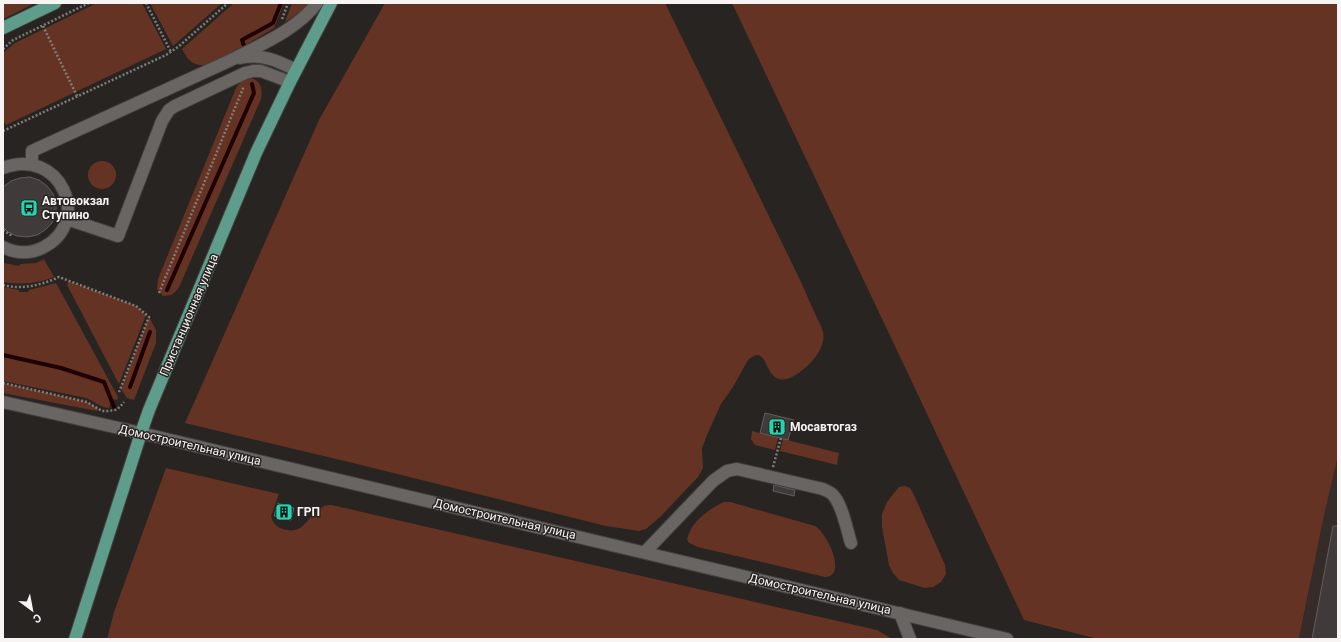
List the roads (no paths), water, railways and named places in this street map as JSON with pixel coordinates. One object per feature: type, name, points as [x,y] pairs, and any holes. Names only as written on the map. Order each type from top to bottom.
[{"type":"main road","name":"Пристанционная улица","points":[[75,639],[141,433],[256,153],[296,70],[331,3]]},
{"type":"main road","points":[[3,28],[51,4]]},
{"type":"street","points":[[32,164],[32,151],[229,61],[276,37],[303,18],[317,3]]},
{"type":"street","points":[[229,61],[248,56],[259,56],[271,58],[296,70]]},
{"type":"street","points":[[67,219],[118,236],[162,121],[169,110],[236,77],[253,71],[270,73],[290,82]]},
{"type":"street","points":[[3,168],[18,163],[32,164],[46,169],[57,178],[61,184],[65,191],[68,205],[67,219],[61,233],[51,243],[38,250],[25,253],[3,248]]},
{"type":"street","name":"Домостроительная улица","points":[[3,402],[141,433],[1007,639]]},
{"type":"street","points":[[645,552],[713,481],[727,471],[737,469],[830,492],[839,505],[851,543]]},
{"type":"street","points":[[900,613],[910,639]]},
{"type":"waterway","points":[[244,46],[242,40],[273,23],[281,3]]},
{"type":"waterway","points":[[167,290],[254,93],[252,84]]},
{"type":"waterway","points":[[130,387],[150,332]]},
{"type":"waterway","points":[[3,355],[61,368],[104,382],[114,407]]},
{"type":"place","name":"Автовокзал Ступино","points":[[29,208]]},
{"type":"place","name":"Мосавтогаз","points":[[777,427]]},
{"type":"place","name":"ГРП","points":[[284,512]]}]
